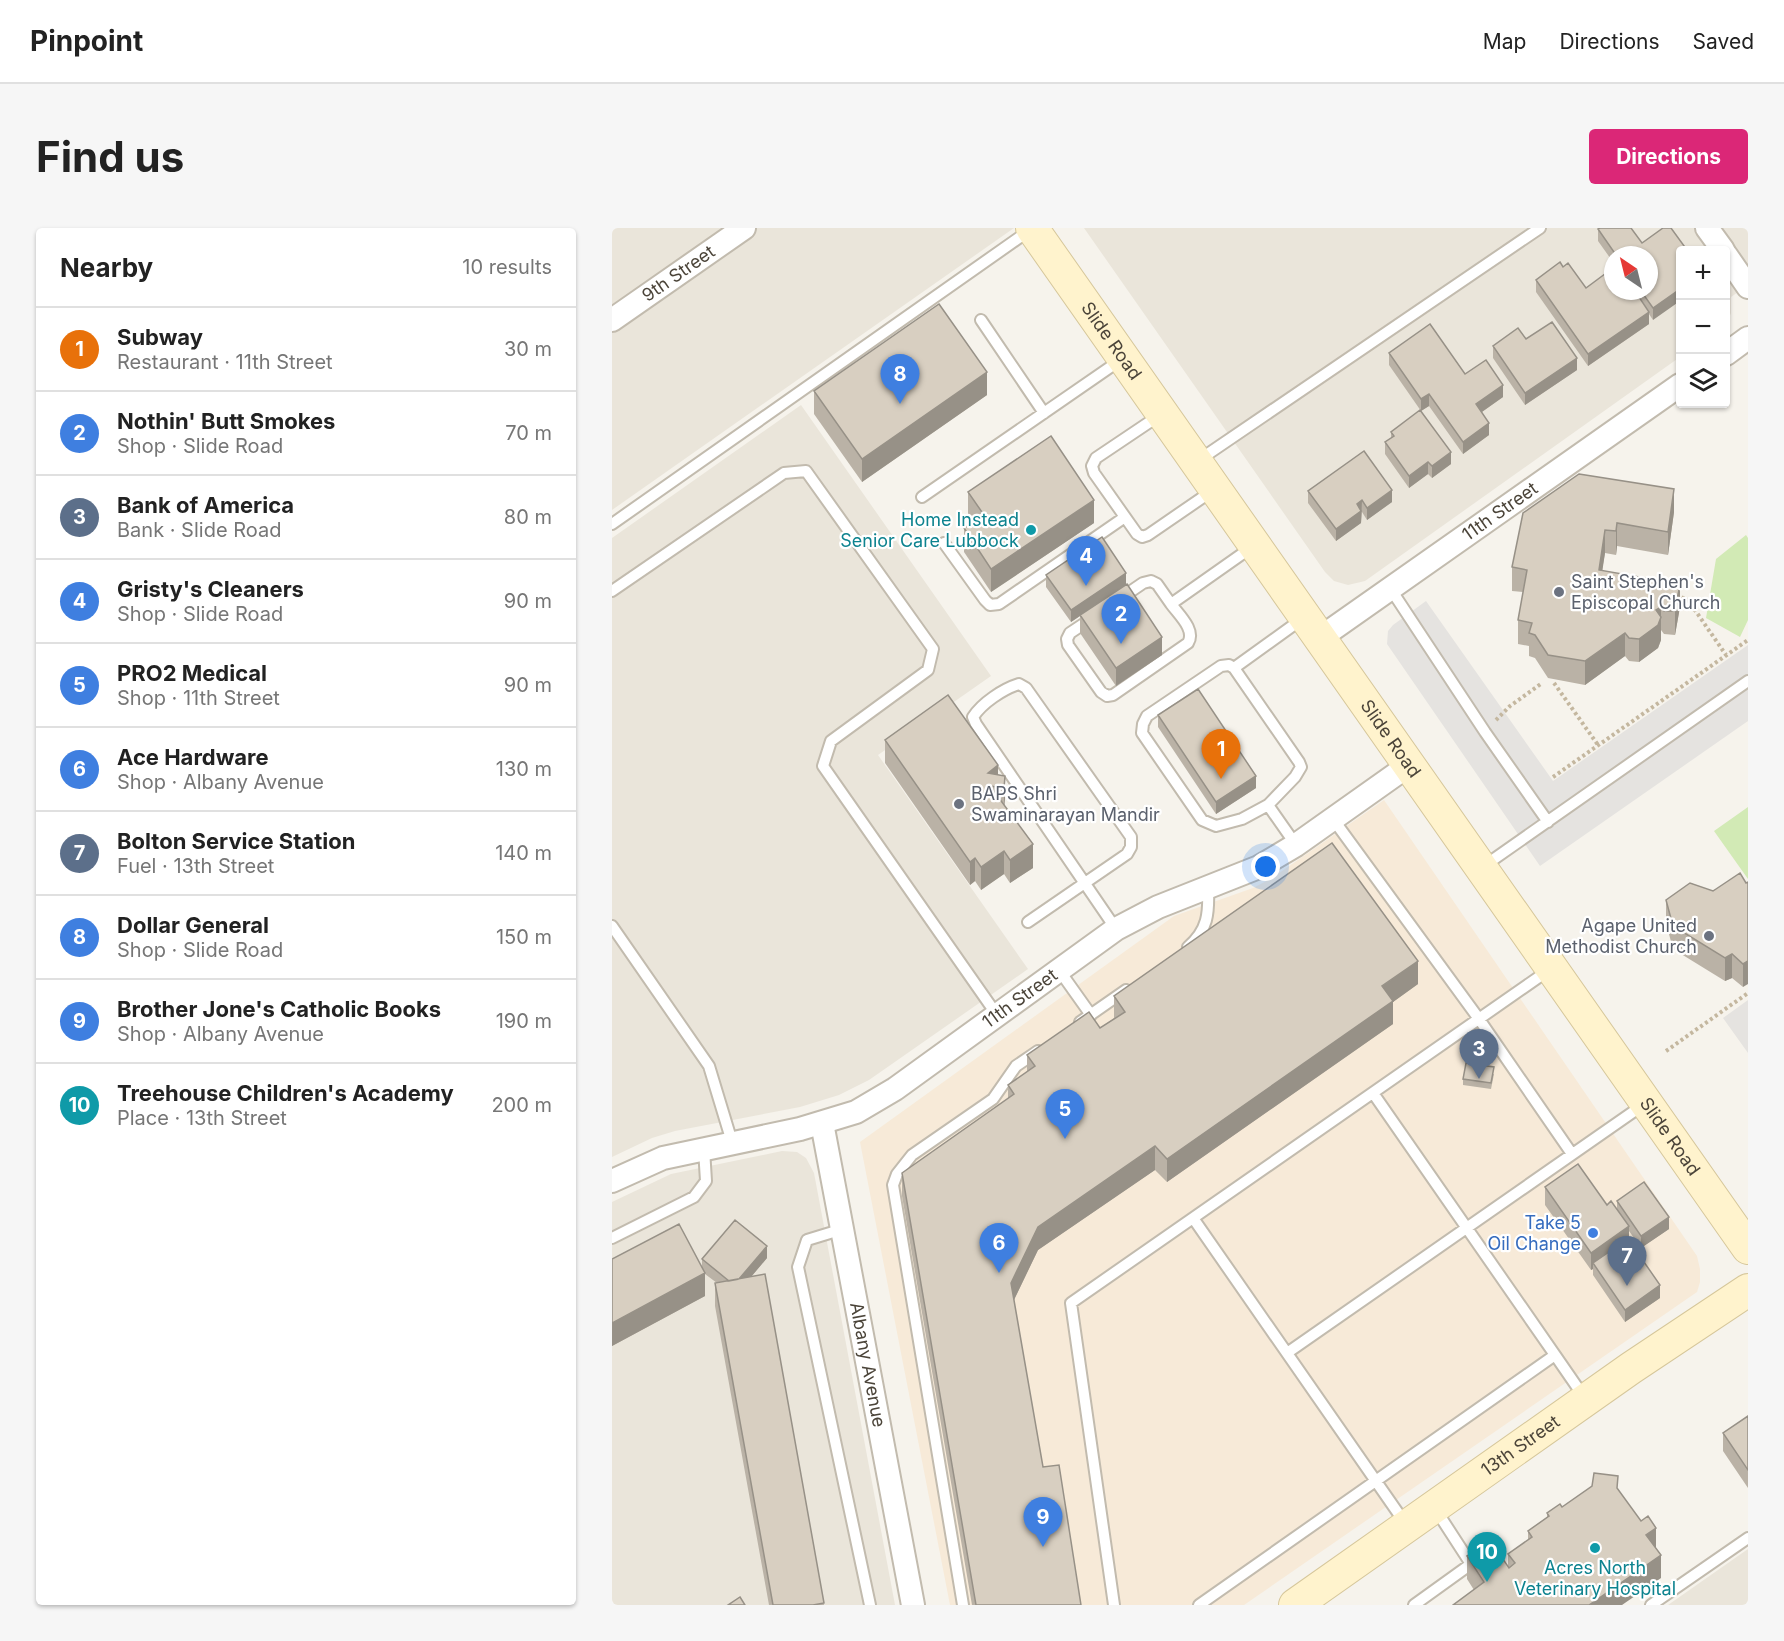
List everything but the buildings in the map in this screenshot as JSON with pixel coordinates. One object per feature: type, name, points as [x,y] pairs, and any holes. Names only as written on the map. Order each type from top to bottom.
[{"type":"main road","name":"Slide Road","points":[[1033,228],[1748,1248]]},
{"type":"main road","name":"13th Street","points":[[1298,1604],[1586,1400],[1748,1290]]},
{"type":"street","name":"9th Street","points":[[612,320],[744,228]]},
{"type":"street","points":[[1707,228],[1720,246]]},
{"type":"street","points":[[1730,262],[1748,287]]},
{"type":"street","points":[[1730,351],[1748,338]]},
{"type":"street","name":"11th Street","points":[[1312,627],[1390,588],[1676,388]]},
{"type":"street","name":"11th Street","points":[[612,1181],[663,1158],[822,1123],[856,1113],[895,1089],[1116,929],[1158,907],[1259,867],[1296,845],[1409,765]]},
{"type":"street","name":"Albany Avenue","points":[[822,1123],[913,1605]]},
{"type":"lane","points":[[612,524],[1033,228]]},
{"type":"lane","points":[[1197,462],[1540,228]]},
{"type":"lane","points":[[981,320],[1044,413]]},
{"type":"lane","points":[[922,496],[1124,358]]},
{"type":"lane","points":[[1162,413],[1096,458],[1092,466],[1094,473],[1137,534],[1142,537],[1215,489]]},
{"type":"lane","points":[[612,591],[784,473],[806,471],[933,649],[928,670],[831,741],[823,766],[997,1015]]},
{"type":"lane","points":[[944,543],[985,600],[990,605],[999,604],[1125,517]]},
{"type":"lane","points":[[1172,604],[1255,545]]},
{"type":"lane","points":[[1098,615],[1070,633],[1067,639],[1068,645],[1101,692],[1107,696],[1113,695],[1191,639],[1190,632],[1172,604],[1157,584],[1151,581],[1143,583],[1116,602]]},
{"type":"lane","points":[[1390,588],[1485,732],[1548,822]]},
{"type":"lane","points":[[1234,668],[1312,627]]},
{"type":"lane","points":[[1230,665],[1234,668],[1301,767],[1295,777],[1268,805],[1242,819],[1216,826],[1202,820],[1142,733],[1143,724],[1147,716],[1221,666],[1230,665]]},
{"type":"lane","points":[[1481,868],[1748,681]]},
{"type":"lane","points":[[1028,922],[1084,883],[1127,854],[1131,847],[1131,837],[1026,688],[1019,684],[1008,688],[977,711],[973,717],[976,724],[1084,883],[1116,929]]},
{"type":"lane","points":[[1268,805],[1296,845]]},
{"type":"lane","points":[[1333,819],[1479,1019],[1572,1154]]},
{"type":"lane","points":[[1181,952],[1200,935],[1206,924],[1209,914],[1208,889]]},
{"type":"lane","points":[[612,926],[709,1066],[732,1142]]},
{"type":"lane","points":[[1114,1605],[1071,1303],[1552,968]]},
{"type":"lane","points":[[1059,970],[1091,1015]]},
{"type":"lane","points":[[1072,1028],[1134,984]]},
{"type":"lane","points":[[963,1605],[893,1185],[897,1174],[912,1155],[993,1099],[1016,1066],[1044,1047]]},
{"type":"lane","points":[[1372,1093],[1586,1400]]},
{"type":"lane","points":[[1287,1353],[1646,1103]]},
{"type":"lane","points":[[612,1238],[694,1197],[706,1181],[704,1149]]},
{"type":"lane","points":[[1194,1218],[1407,1526]]},
{"type":"lane","points":[[843,1229],[807,1240],[798,1267],[870,1605]]},
{"type":"lane","points":[[1199,1605],[1555,1355]]},
{"type":"lane","points":[[1414,1605],[1471,1564],[1435,1507]]},
{"type":"lane","points":[[1651,1605],[1748,1538]]},
{"type":"path","points":[[1668,592],[1688,600],[1707,602]]},
{"type":"path","points":[[1688,600],[1726,656]]},
{"type":"path","points":[[1553,777],[1748,640]]},
{"type":"path","points":[[1485,732],[1510,706],[1542,683]]},
{"type":"path","points":[[1554,683],[1598,745]]},
{"type":"path","points":[[1666,1051],[1748,993]]},
{"type":"shaded area","points":[[612,228],[1014,228],[612,510]]},
{"type":"shaded area","points":[[1084,228],[1748,228],[1748,285],[1731,297],[1730,315],[1730,246],[1676,246],[1676,360],[1365,581],[1348,585],[1334,581],[1325,572]]},
{"type":"shaded area","points":[[801,405],[991,676],[878,755],[1028,969],[869,1080],[839,1095],[800,1107],[675,1131],[652,1138],[612,1157],[612,538]]},
{"type":"shaded area","points":[[1426,601],[1553,781],[1748,645],[1748,721],[1540,866],[1387,644],[1388,631],[1393,625]]},
{"type":"shaded area","points":[[1384,800],[1697,1256],[1700,1282],[1697,1292],[1244,1605],[950,1605],[860,1142],[1174,916],[1253,888],[1272,878]]},
{"type":"shaded area","points":[[1748,1000],[1748,1053],[1723,1018]]},
{"type":"shaded area","points":[[782,1151],[797,1152],[806,1158],[814,1173],[895,1605],[612,1605],[612,1202],[671,1174]]},
{"type":"shaded area","points":[[1748,1549],[1748,1605],[1668,1605]]},
{"type":"green space","points":[[1746,535],[1748,538],[1748,620],[1740,637],[1706,618],[1716,559]]},
{"type":"green space","points":[[1748,807],[1748,879],[1714,831]]},
{"type":"place","name":"Dollar General","points":[[900,404]]},
{"type":"place","name":"Home Instead Senior Care Lubbock","points":[[1031,530]]},
{"type":"place","name":"Gristy's Cleaners","points":[[1086,586]]},
{"type":"place","name":"Saint Stephen's Episcopal Church","points":[[1559,592]]},
{"type":"place","name":"Nothin' Butt Smokes","points":[[1121,644]]},
{"type":"place","name":"Subway","points":[[1221,779]]},
{"type":"place","name":"BAPS Shri Swaminarayan Mandir","points":[[959,804]]},
{"type":"place","name":"Agape United Methodist Church","points":[[1709,936]]},
{"type":"place","name":"Bank of America","points":[[1479,1079]]},
{"type":"place","name":"PRO2 Medical","points":[[1065,1139]]},
{"type":"place","name":"Take 5 Oil Change","points":[[1593,1233]]},
{"type":"place","name":"Ace Hardware","points":[[999,1273]]},
{"type":"place","name":"Bolton Service Station","points":[[1627,1286]]},
{"type":"place","name":"Brother Jone's Catholic Books","points":[[1043,1547]]},
{"type":"place","name":"Acres North Veterinary Hospital","points":[[1595,1548]]},
{"type":"place","name":"Treehouse Children's Academy","points":[[1487,1582]]}]
